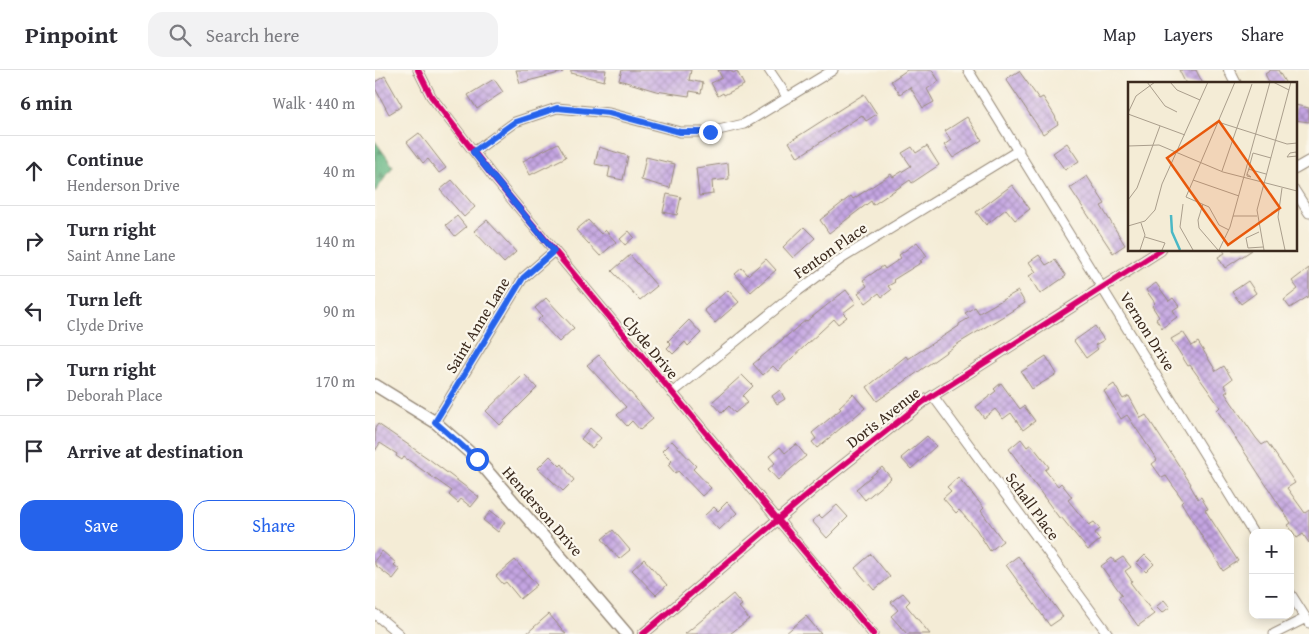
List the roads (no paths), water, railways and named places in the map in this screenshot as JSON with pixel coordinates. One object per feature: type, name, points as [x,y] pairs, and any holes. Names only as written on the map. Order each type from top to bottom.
[{"type":"main road","name":"Henderson Drive","points":[[375,385],[435,422],[477,459],[627,634]]},
{"type":"street","name":"Clyde Drive","points":[[418,70],[431,96],[473,152],[873,634]]},
{"type":"street","points":[[769,70],[788,98]]},
{"type":"street","points":[[473,152],[515,122],[557,108],[609,113],[680,132],[710,132],[744,124],[833,70]]},
{"type":"street","name":"Vernon Drive","points":[[967,70],[1019,150],[1251,529]]},
{"type":"street","points":[[1229,70],[1235,82]]},
{"type":"street","name":"Fenton Place","points":[[672,394],[841,259],[1019,150]]},
{"type":"street","points":[[1297,168],[1309,161]]},
{"type":"street","points":[[1297,194],[1309,213]]},
{"type":"street","name":"Saint Anne Lane","points":[[435,422],[523,278],[554,251]]},
{"type":"street","name":"Doris Avenue","points":[[643,634],[778,519],[933,396],[1159,251]]},
{"type":"street","name":"Schall Place","points":[[933,396],[1108,634]]},
{"type":"street","points":[[1275,634],[1308,621],[1294,599]]},
{"type":"street","points":[[375,614],[399,634]]}]
